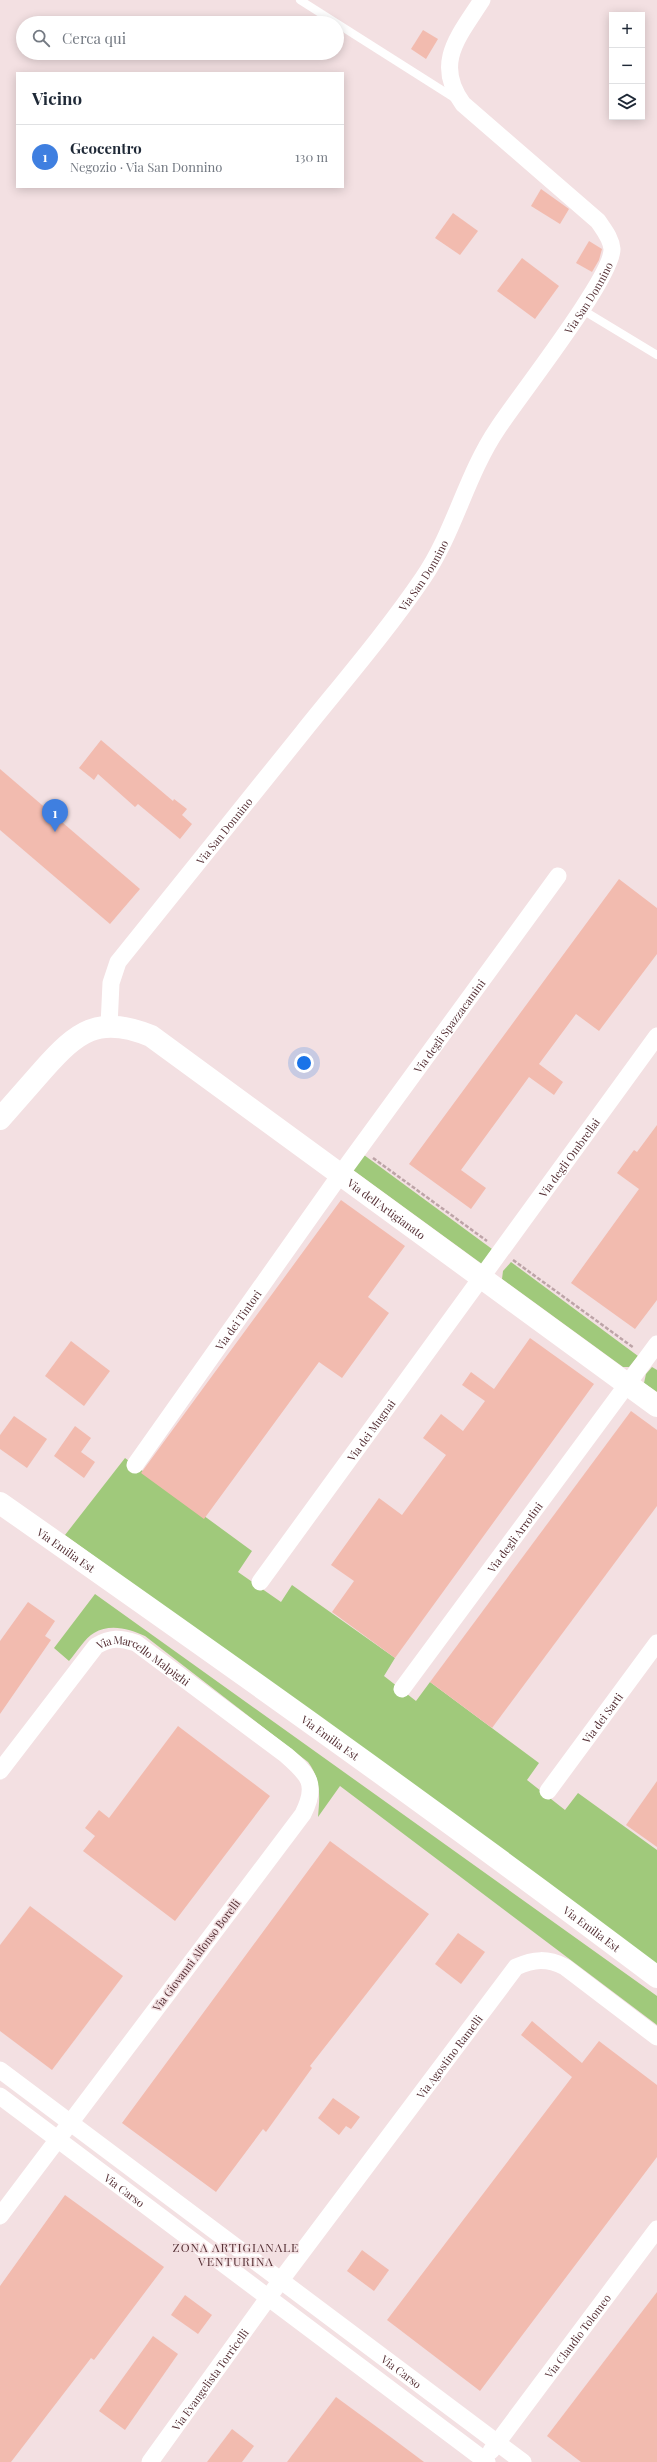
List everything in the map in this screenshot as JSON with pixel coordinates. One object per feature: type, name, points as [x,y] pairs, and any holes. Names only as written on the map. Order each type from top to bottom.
[{"type":"street","name":"Via San Donnino","points":[[109,1026],[111,983],[118,962],[340,686],[422,579],[451,525],[468,482],[483,452],[581,309],[610,261],[612,250],[610,239],[598,221],[464,104],[451,84],[450,59],[454,46],[482,0]]},
{"type":"street","name":"Via degli Spazzacamini","points":[[340,1175],[558,876]]},
{"type":"street","points":[[0,1119],[66,1044],[82,1033],[109,1026]]},
{"type":"street","name":"Via dell'Artigianato","points":[[109,1026],[136,1030],[151,1036],[657,1406]]},
{"type":"street","name":"Via degli Ombrellai","points":[[483,1279],[657,1036]]},
{"type":"street","name":"Via dei Tintori","points":[[135,1465],[340,1175]]},
{"type":"street","name":"Via dei Mugnai","points":[[260,1582],[483,1279]]},
{"type":"street","name":"Via degli Arrotini","points":[[402,1689],[657,1344]]},
{"type":"street","name":"Via Emilia Est","points":[[0,1503],[218,1656],[460,1829],[657,1977]]},
{"type":"street","name":"Via Marcello Malpighi","points":[[0,1771],[96,1646],[106,1639],[114,1638],[136,1643],[286,1755],[305,1771],[311,1783]]},
{"type":"street","name":"Via dei Sarti","points":[[548,1791],[657,1643]]},
{"type":"street","name":"Via Giovanni Alfonso Borelli","points":[[70,2122],[303,1814],[310,1801],[311,1783]]},
{"type":"street","name":"Via Agostino Ramelli","points":[[280,2280],[516,1967],[535,1960],[555,1962],[565,1966],[657,2037]]},
{"type":"street","name":"Via Carso","points":[[0,2070],[523,2462]]},
{"type":"street","name":"Via Carso","points":[[0,2096],[485,2461]]},
{"type":"street","points":[[0,2216],[70,2122]]},
{"type":"street","name":"Via Claudio Tolomeo","points":[[485,2461],[657,2229]]},
{"type":"street","points":[[269,2297],[280,2280]]},
{"type":"street","name":"Via Evangelista Torricelli","points":[[150,2462],[269,2297]]},
{"type":"lane","points":[[300,0],[325,16]]},
{"type":"lane","points":[[344,28],[464,104]]},
{"type":"lane","points":[[581,309],[657,355]]},
{"type":"green space","points":[[364,1155],[492,1249],[482,1264],[353,1170]]},
{"type":"green space","points":[[511,1262],[638,1356],[629,1367],[623,1367],[502,1279],[503,1271]]},
{"type":"green space","points":[[652,1367],[657,1370],[657,1392],[644,1383],[646,1374]]},
{"type":"green space","points":[[125,1458],[252,1551],[238,1572],[281,1602],[292,1585],[395,1658],[384,1676],[416,1701],[430,1682],[539,1763],[527,1780],[565,1810],[578,1793],[657,1850],[657,1965],[65,1535]]},
{"type":"green space","points":[[95,1594],[657,1996],[657,2025],[340,1786],[318,1817],[319,1788],[315,1775],[308,1762],[145,1636],[120,1628],[107,1628],[100,1630],[87,1638],[69,1661],[54,1648]]},
{"type":"building","points":[[423,30],[438,39],[426,59],[411,49]]},
{"type":"building","points":[[541,189],[569,209],[560,224],[531,206]]},
{"type":"building","points":[[453,213],[478,231],[460,255],[435,238]]},
{"type":"building","points":[[589,241],[602,249],[599,260],[592,272],[576,263]]},
{"type":"building","points":[[522,258],[559,286],[535,319],[497,291]]},
{"type":"building","points":[[101,740],[173,801],[174,799],[187,809],[182,815],[192,824],[180,839],[138,804],[135,807],[98,774],[94,780],[79,768]]},
{"type":"building","points":[[0,769],[140,889],[110,924],[0,830]]},
{"type":"building","points":[[619,879],[657,908],[657,954],[599,1031],[576,1014],[539,1064],[563,1082],[554,1095],[529,1077],[461,1170],[486,1188],[471,1209],[409,1164]]},
{"type":"building","points":[[657,1125],[657,1300],[635,1329],[571,1283],[639,1189],[617,1173],[634,1150],[637,1152]]},
{"type":"building","points":[[341,1200],[405,1246],[368,1297],[389,1313],[342,1378],[319,1362],[204,1519],[141,1473]]},
{"type":"building","points":[[530,1338],[594,1384],[395,1658],[332,1612],[354,1581],[331,1565],[379,1498],[402,1515],[446,1455],[423,1438],[441,1414],[463,1431],[485,1401],[462,1385],[471,1372],[494,1389]]},
{"type":"building","points":[[71,1341],[110,1371],[84,1406],[45,1376]]},
{"type":"building","points":[[631,1411],[657,1430],[657,1506],[492,1728],[430,1682]]},
{"type":"building","points":[[14,1416],[47,1439],[27,1468],[0,1449],[0,1435]]},
{"type":"building","points":[[75,1426],[91,1438],[81,1452],[95,1462],[84,1478],[54,1456]]},
{"type":"building","points":[[28,1602],[55,1621],[45,1636],[51,1640],[0,1714],[0,1641]]},
{"type":"building","points":[[178,1726],[270,1796],[175,1921],[83,1851],[95,1836],[85,1828],[99,1810],[109,1818]]},
{"type":"building","points":[[657,1781],[657,1847],[626,1825]]},
{"type":"building","points":[[330,1841],[429,1914],[310,2066],[312,2068],[266,2132],[263,2129],[216,2192],[122,2123]]},
{"type":"building","points":[[30,1906],[123,1976],[52,2070],[0,2031],[0,1945]]},
{"type":"building","points":[[458,1933],[485,1952],[461,1984],[435,1964]]},
{"type":"building","points":[[532,2021],[582,2063],[599,2041],[657,2085],[657,2157],[480,2391],[387,2320],[572,2077],[521,2035]]},
{"type":"building","points":[[333,2098],[360,2117],[351,2129],[346,2126],[339,2135],[318,2118]]},
{"type":"building","points":[[65,2195],[164,2267],[94,2360],[91,2358],[11,2462],[0,2462],[0,2286]]},
{"type":"building","points":[[362,2250],[389,2270],[374,2291],[347,2271]]},
{"type":"building","points":[[657,2292],[657,2462],[581,2462],[547,2436]]},
{"type":"building","points":[[185,2295],[212,2315],[198,2334],[171,2315]]},
{"type":"building","points":[[153,2336],[178,2354],[125,2430],[99,2411]]},
{"type":"building","points":[[336,2397],[396,2441],[424,2462],[287,2462]]},
{"type":"building","points":[[232,2429],[254,2446],[242,2462],[207,2462]]},
{"type":"place","name":"Geocentro","points":[[55,832]]},
{"type":"district","name":"ZONA ARTIGIANALE VENTURINA","points":[[236,2254]]}]
